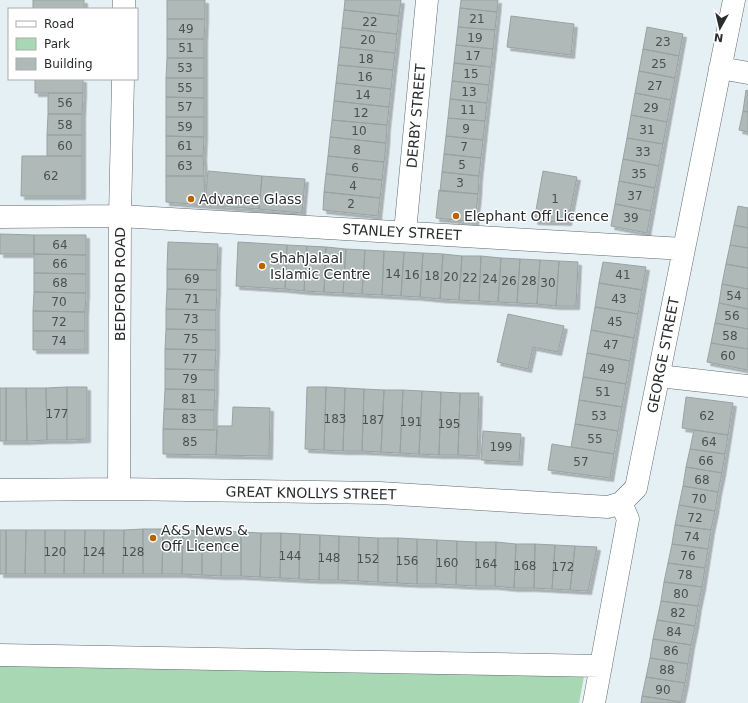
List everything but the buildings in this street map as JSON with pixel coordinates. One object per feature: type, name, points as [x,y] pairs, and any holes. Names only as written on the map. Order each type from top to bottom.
[{"type":"street","name":"DERBY STREET","points":[[405,232],[427,0]]},
{"type":"street","name":"GEORGE STREET","points":[[621,503],[636,488],[734,0]]},
{"type":"street","points":[[720,68],[748,73]]},
{"type":"street","name":"BEDFORD ROAD","points":[[119,489],[120,216],[123,80]]},
{"type":"street","name":"STANLEY STREET","points":[[0,217],[120,216],[684,249]]},
{"type":"street","points":[[659,376],[748,386]]},
{"type":"street","name":"GREAT KNOLLYS STREET","points":[[0,490],[119,489],[380,493],[608,507],[621,503]]},
{"type":"street","points":[[594,703],[628,519],[621,503]]},
{"type":"street","points":[[0,655],[601,666]]},
{"type":"green space","points":[[0,647],[587,660],[579,703],[0,703]]},
{"type":"place","name":"Advance Glass","points":[[191,199]]},
{"type":"place","name":"Elephant Off Licence","points":[[456,216]]},
{"type":"place","name":"ShahJalaal Islamic Centre","points":[[262,266]]},
{"type":"place","name":"A&S News & Off Licence","points":[[153,538]]}]
